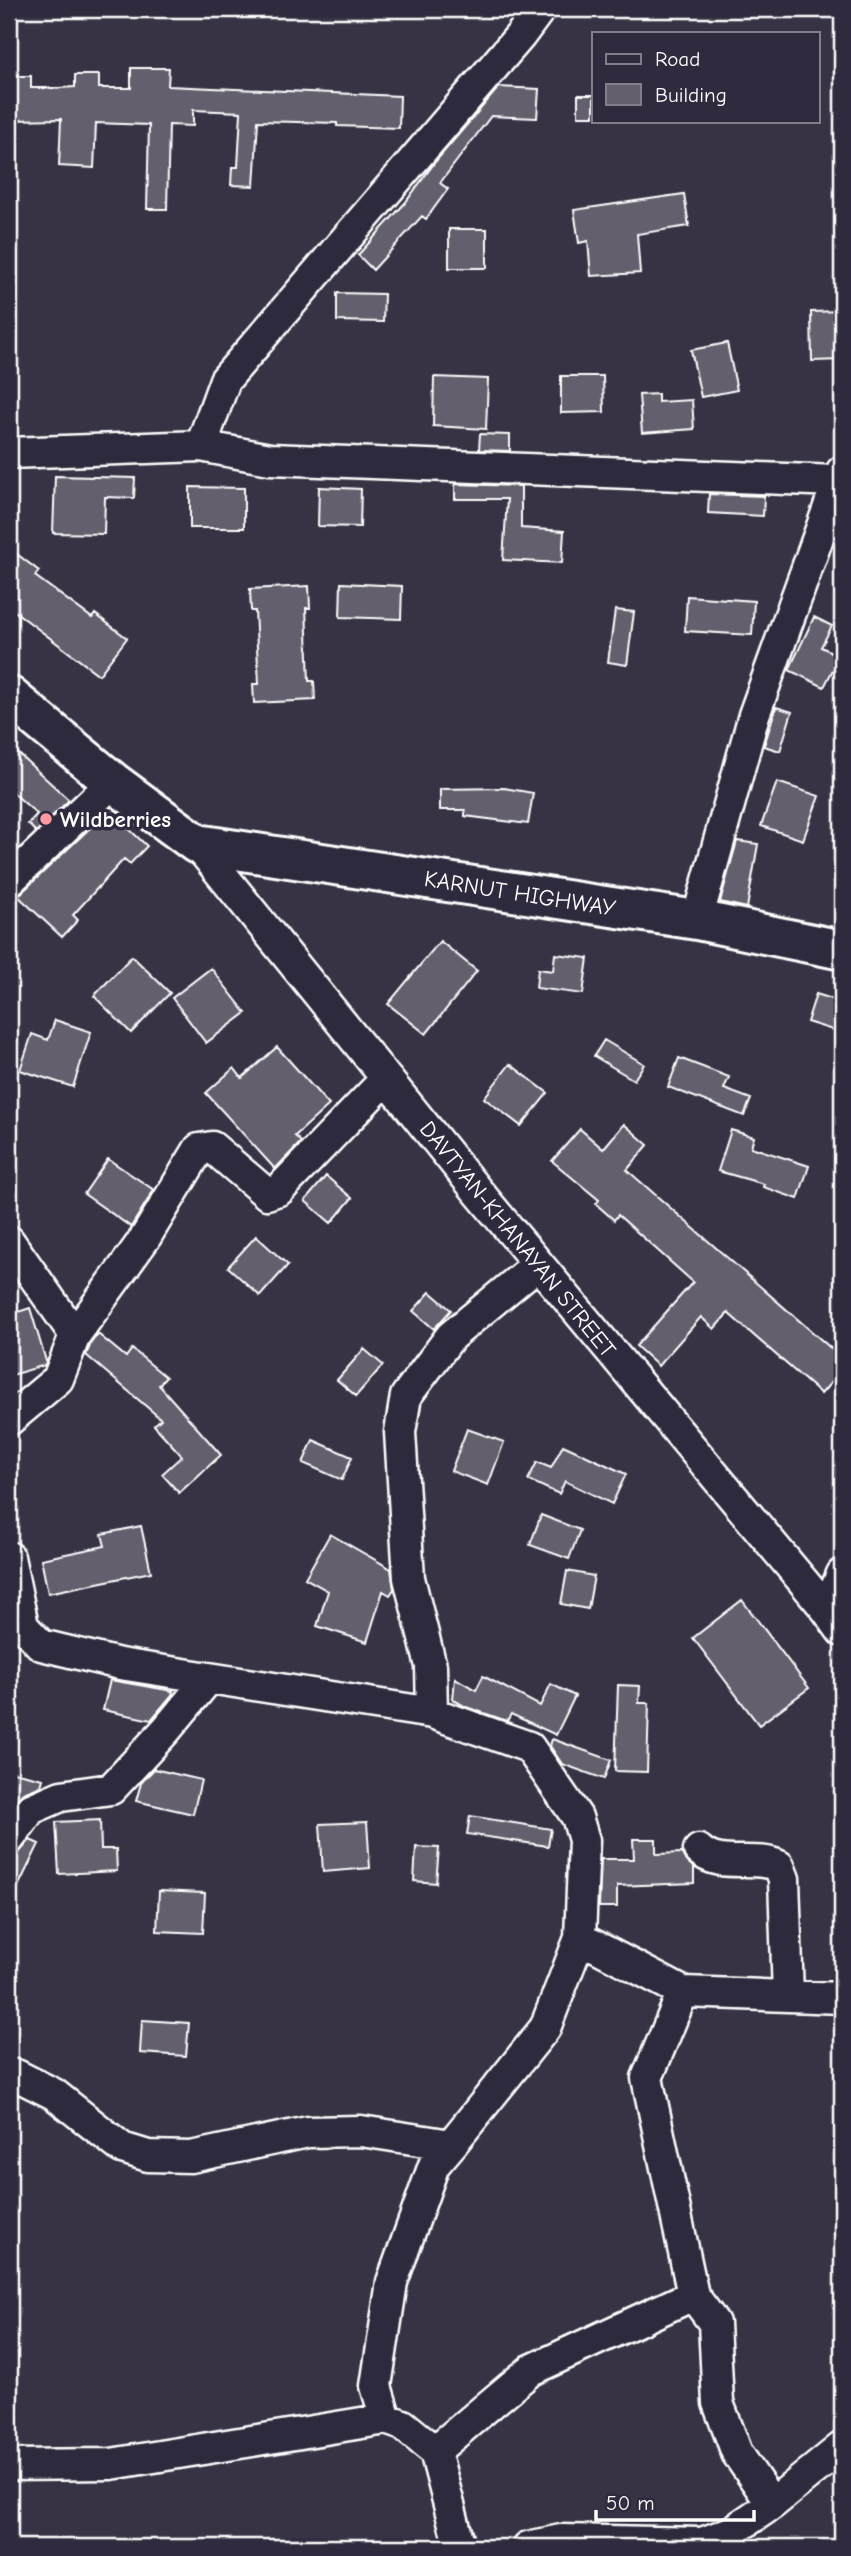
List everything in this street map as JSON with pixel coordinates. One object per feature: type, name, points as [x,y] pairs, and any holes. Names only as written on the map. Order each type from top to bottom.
[{"type":"main road","points":[[9,695],[113,782],[197,844]]},
{"type":"main road","name":"KARNUT HIGHWAY","points":[[197,844],[697,919],[842,950]]},
{"type":"street","points":[[201,446],[225,380],[520,36],[540,9]]},
{"type":"street","points":[[9,453],[201,446],[270,459],[840,477],[754,715],[697,919]]},
{"type":"street","points":[[9,881],[113,782]]},
{"type":"street","name":"DAVTYAN-KHANAYAN STREET","points":[[197,844],[538,1264],[835,1620]]},
{"type":"street","points":[[9,1420],[58,1378],[75,1335],[145,1238],[200,1149],[212,1147],[267,1195],[279,1190],[386,1079]]},
{"type":"street","points":[[9,1241],[75,1335]]},
{"type":"street","points":[[432,1713],[431,1666],[409,1578],[400,1432],[406,1396],[451,1336],[538,1264]]},
{"type":"street","points":[[9,1556],[23,1626],[41,1645],[120,1664],[432,1713],[529,1747],[577,1817],[584,1840],[580,1938],[545,2028],[434,2165],[392,2282],[376,2386],[386,2419]]},
{"type":"street","points":[[835,1620],[842,1574]]},
{"type":"street","points":[[9,1839],[30,1809],[61,1796],[111,1789],[166,1730],[209,1678]]},
{"type":"street","points":[[699,1850],[707,1857],[733,1861],[769,1861],[779,1866],[784,1879],[788,1996]]},
{"type":"street","points":[[580,1938],[683,1992],[842,1998]]},
{"type":"street","points":[[683,1992],[647,2078],[693,2295],[714,2323],[718,2403],[737,2453],[772,2504]]},
{"type":"street","points":[[9,2075],[16,2075],[54,2094],[121,2148],[148,2156],[191,2157],[308,2132],[361,2131],[451,2146]]},
{"type":"street","points":[[435,2451],[531,2370],[693,2295]]},
{"type":"street","points":[[9,2465],[111,2464],[386,2419],[403,2425],[435,2451],[460,2547]]},
{"type":"street","points":[[528,2547],[561,2540],[702,2545],[731,2532],[772,2504],[842,2447]]},
{"type":"building","points":[[131,68],[169,68],[168,86],[400,96],[399,128],[258,121],[254,186],[231,185],[232,167],[238,167],[241,112],[193,110],[193,126],[169,125],[167,209],[147,209],[149,125],[96,123],[94,168],[59,166],[61,119],[11,120],[9,76],[31,76],[31,88],[58,88],[75,87],[75,75],[99,75],[99,88],[131,88]]},
{"type":"building","points":[[499,87],[539,89],[537,118],[491,116],[440,183],[448,189],[426,219],[422,216],[373,270],[358,255],[405,203],[435,162]]},
{"type":"building","points":[[578,95],[592,95],[592,116],[578,116]]},
{"type":"building","points":[[684,194],[689,226],[637,234],[640,273],[591,276],[588,241],[579,243],[574,210]]},
{"type":"building","points":[[449,229],[487,229],[487,268],[449,268]]},
{"type":"building","points":[[337,293],[384,294],[383,322],[337,321]]},
{"type":"building","points":[[842,311],[842,360],[812,361],[811,312]]},
{"type":"building","points":[[727,343],[737,390],[701,397],[691,350]]},
{"type":"building","points":[[561,376],[603,376],[604,412],[561,413]]},
{"type":"building","points":[[434,377],[488,379],[486,429],[433,426]]},
{"type":"building","points":[[658,394],[658,402],[692,400],[694,429],[642,433],[639,395]]},
{"type":"building","points":[[480,434],[510,435],[510,451],[479,450]]},
{"type":"building","points":[[55,476],[135,478],[134,498],[105,497],[104,534],[53,533]]},
{"type":"building","points":[[455,484],[521,486],[521,528],[564,531],[562,563],[503,560],[507,499],[455,499]]},
{"type":"building","points":[[190,487],[244,488],[244,528],[190,528]]},
{"type":"building","points":[[319,487],[361,489],[360,527],[318,526]]},
{"type":"building","points":[[709,494],[764,496],[763,516],[708,513]]},
{"type":"building","points":[[9,548],[39,571],[35,576],[92,618],[95,614],[127,638],[99,675],[9,607]]},
{"type":"building","points":[[341,583],[402,586],[401,619],[340,617]]},
{"type":"building","points":[[309,586],[310,608],[306,608],[309,681],[314,681],[315,700],[254,703],[253,684],[259,684],[255,611],[251,611],[250,589]]},
{"type":"building","points":[[687,596],[754,601],[752,635],[685,631]]},
{"type":"building","points":[[615,610],[634,612],[627,665],[608,662]]},
{"type":"building","points":[[814,617],[832,626],[821,647],[840,656],[824,687],[789,670]]},
{"type":"building","points":[[776,707],[792,712],[780,751],[764,746]]},
{"type":"building","points":[[9,745],[69,800],[36,832],[28,824],[37,814],[9,789]]},
{"type":"building","points":[[777,782],[819,796],[803,840],[761,826]]},
{"type":"building","points":[[504,788],[533,793],[528,824],[465,816],[465,810],[440,810],[440,789]]},
{"type":"building","points":[[109,810],[147,846],[130,864],[124,859],[73,915],[78,920],[62,937],[18,896]]},
{"type":"building","points":[[737,841],[758,844],[747,908],[720,902]]},
{"type":"building","points":[[440,941],[477,971],[426,1034],[388,1004]]},
{"type":"building","points":[[555,954],[588,958],[583,994],[536,988],[538,969],[553,971]]},
{"type":"building","points":[[132,956],[170,993],[131,1033],[94,996]]},
{"type":"building","points":[[211,968],[246,1013],[206,1043],[172,998]]},
{"type":"building","points":[[816,994],[842,1002],[842,1033],[807,1022]]},
{"type":"building","points":[[55,1020],[91,1032],[73,1087],[20,1070],[32,1034],[48,1040]]},
{"type":"building","points":[[604,1040],[644,1064],[634,1080],[594,1056]]},
{"type":"building","points":[[277,1047],[329,1105],[295,1136],[301,1142],[275,1169],[206,1093],[234,1068],[242,1078]]},
{"type":"building","points":[[679,1058],[729,1077],[724,1089],[751,1099],[744,1116],[668,1087]]},
{"type":"building","points":[[510,1064],[548,1093],[521,1126],[484,1098]]},
{"type":"building","points":[[624,1124],[648,1145],[627,1170],[842,1358],[842,1370],[821,1394],[728,1313],[714,1329],[701,1317],[658,1366],[636,1346],[693,1282],[618,1215],[614,1220],[596,1204],[599,1200],[552,1161],[580,1129],[603,1149]]},
{"type":"building","points":[[731,1130],[754,1137],[751,1147],[809,1166],[798,1199],[763,1187],[764,1184],[718,1171]]},
{"type":"building","points":[[108,1159],[154,1190],[131,1227],[84,1194]]},
{"type":"building","points":[[326,1176],[352,1198],[331,1223],[305,1201]]},
{"type":"building","points":[[256,1236],[288,1265],[260,1296],[228,1267]]},
{"type":"building","points":[[430,1292],[451,1310],[434,1329],[413,1311]]},
{"type":"building","points":[[30,1308],[45,1365],[9,1376],[9,1315]]},
{"type":"building","points":[[98,1334],[126,1357],[132,1349],[166,1377],[159,1385],[221,1455],[179,1493],[162,1474],[182,1456],[154,1425],[161,1419],[86,1355]]},
{"type":"building","points":[[364,1349],[383,1365],[356,1396],[337,1380]]},
{"type":"building","points":[[467,1429],[504,1442],[488,1485],[451,1471]]},
{"type":"building","points":[[313,1440],[352,1457],[342,1480],[303,1463]]},
{"type":"building","points":[[563,1445],[626,1474],[612,1504],[565,1481],[559,1494],[528,1480],[537,1462],[551,1468]]},
{"type":"building","points":[[541,1515],[580,1530],[569,1559],[530,1545]]},
{"type":"building","points":[[141,1526],[151,1572],[48,1593],[41,1559],[105,1546],[102,1534]]},
{"type":"building","points":[[330,1534],[391,1569],[394,1589],[390,1595],[383,1591],[367,1642],[317,1626],[328,1591],[305,1578]]},
{"type":"building","points":[[567,1571],[594,1576],[588,1609],[561,1604]]},
{"type":"building","points":[[742,1600],[809,1688],[759,1725],[693,1638]]},
{"type":"building","points":[[483,1676],[540,1706],[551,1684],[575,1696],[556,1735],[511,1714],[507,1721],[466,1707],[453,1699],[455,1678],[476,1690]]},
{"type":"building","points":[[110,1680],[173,1691],[151,1720],[103,1710]]},
{"type":"building","points":[[618,1685],[640,1686],[639,1703],[649,1703],[647,1772],[615,1771]]},
{"type":"building","points":[[552,1739],[611,1760],[604,1779],[562,1764],[550,1746]]},
{"type":"building","points":[[154,1769],[201,1780],[193,1814],[136,1801],[141,1783]]},
{"type":"building","points":[[9,1771],[43,1779],[41,1786],[23,1793],[15,1801],[9,1800]]},
{"type":"building","points":[[470,1816],[551,1829],[548,1846],[467,1834]]},
{"type":"building","points":[[100,1820],[101,1849],[116,1849],[117,1871],[59,1874],[56,1822]]},
{"type":"building","points":[[367,1822],[370,1868],[323,1872],[320,1824]]},
{"type":"building","points":[[633,1839],[656,1839],[656,1854],[682,1853],[694,1868],[694,1883],[617,1886],[617,1907],[599,1907],[601,1859],[634,1859]]},
{"type":"building","points":[[30,1840],[39,1844],[9,1905],[9,1856],[17,1855]]},
{"type":"building","points":[[416,1847],[439,1848],[436,1883],[414,1881]]},
{"type":"building","points":[[159,1891],[205,1893],[203,1933],[157,1931]]},
{"type":"building","points":[[142,2020],[189,2023],[186,2056],[140,2053]]},
{"type":"place","name":"Wildberries","points":[[46,819]]}]
